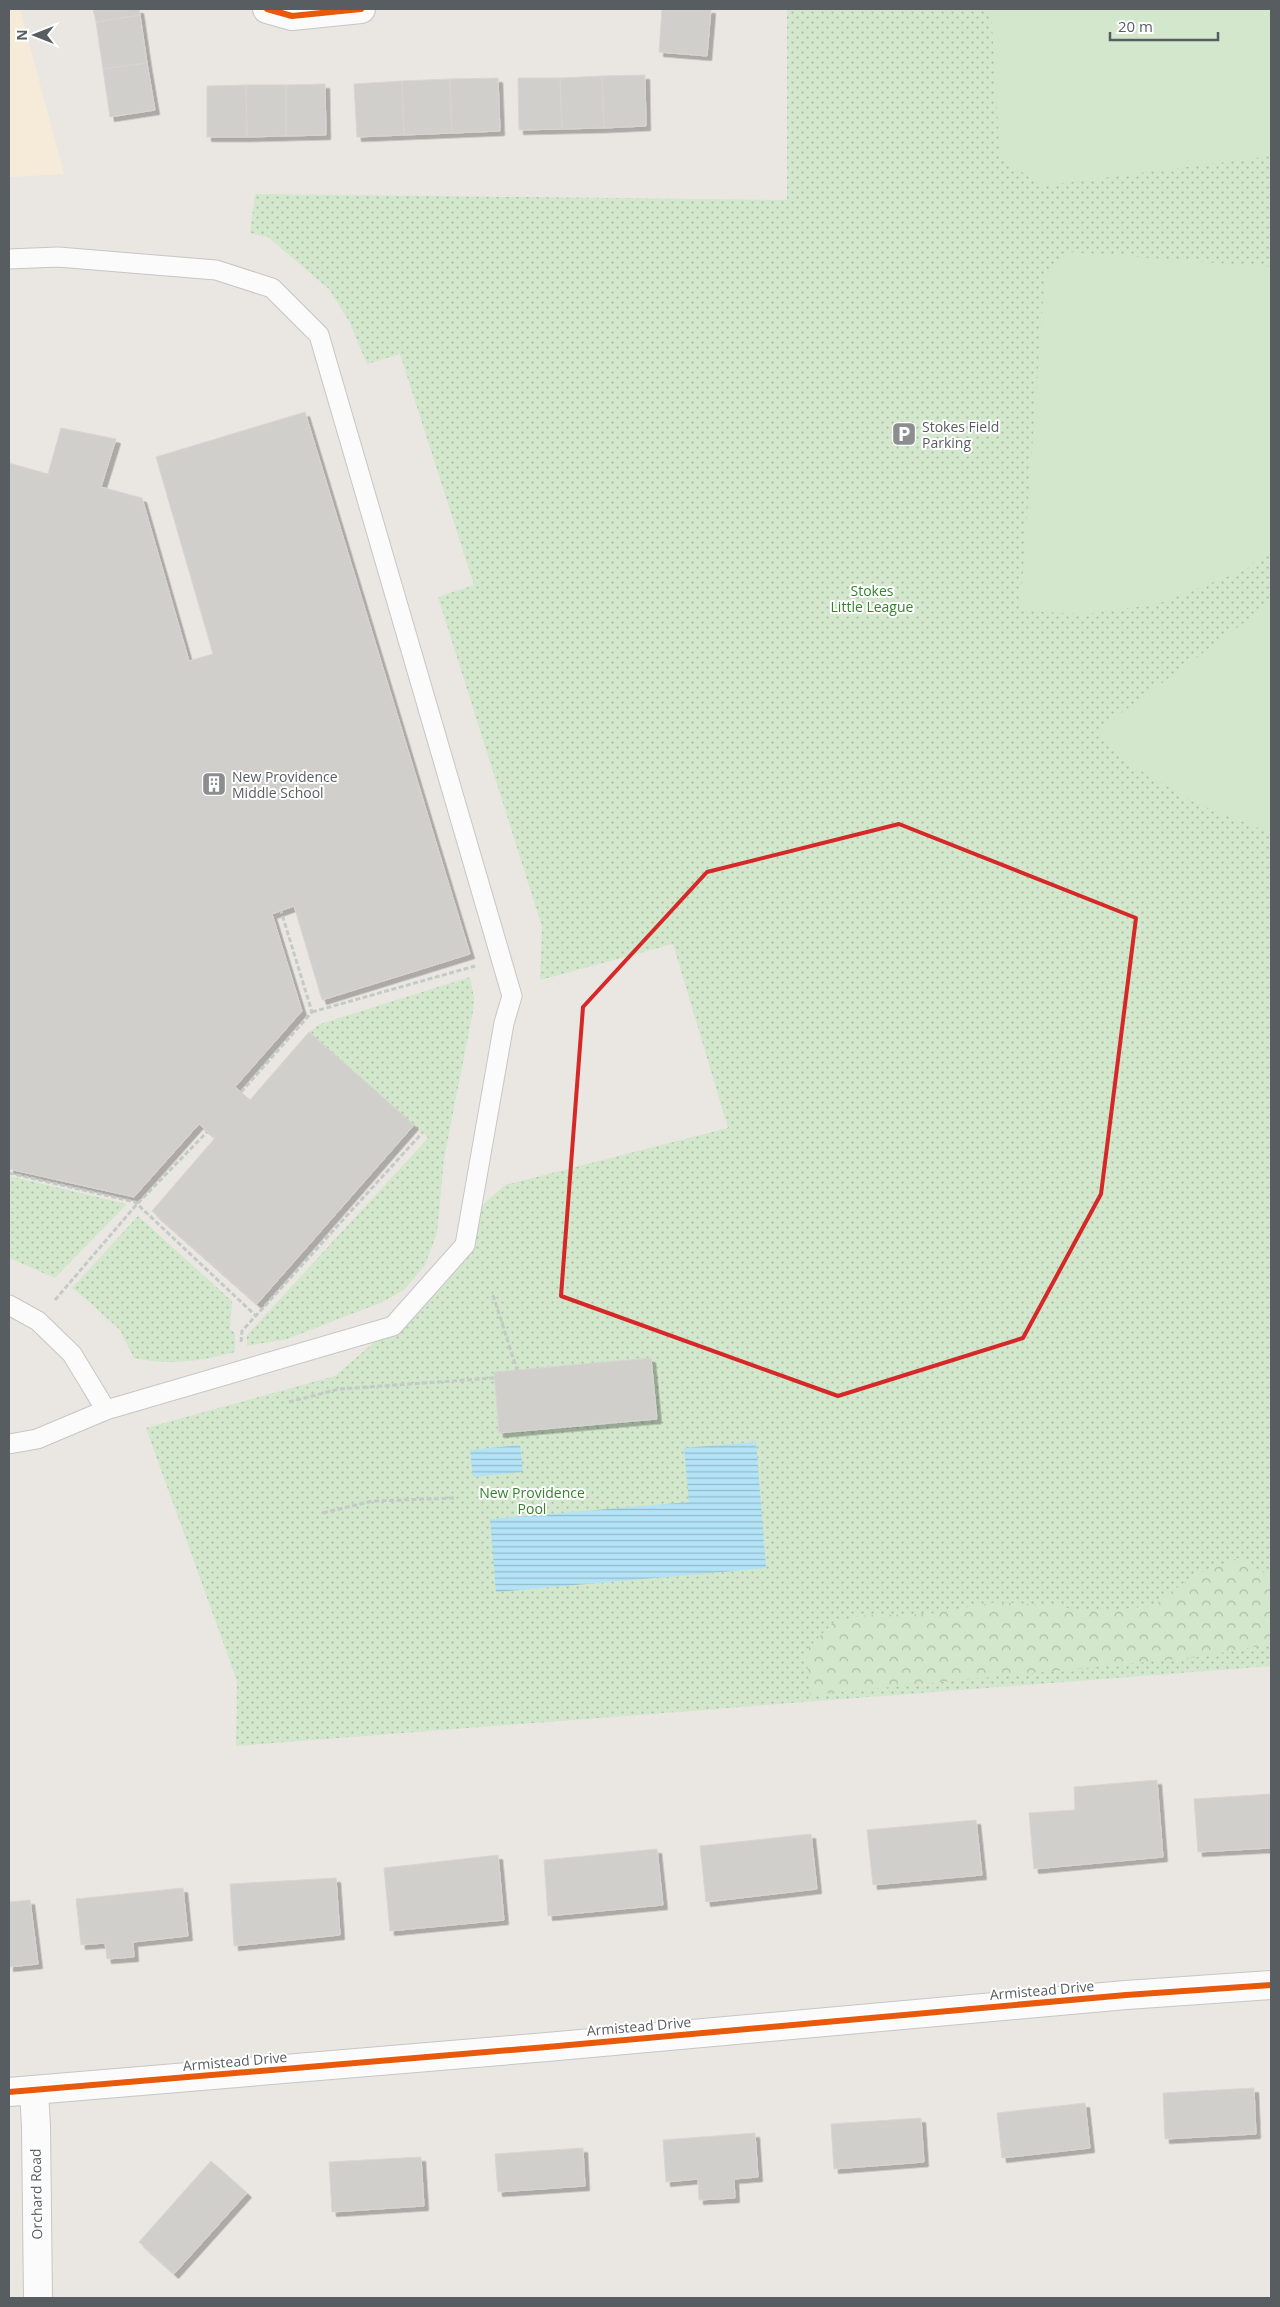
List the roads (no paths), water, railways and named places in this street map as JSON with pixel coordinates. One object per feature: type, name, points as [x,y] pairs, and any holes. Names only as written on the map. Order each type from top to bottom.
[{"type":"street","points":[[267,9],[292,16],[360,9]]},
{"type":"street","name":"Armistead Drive","points":[[21,2091],[547,2047],[1126,1995],[1271,1986]]},
{"type":"street","name":"Orchard Road","points":[[21,2091],[36,2127],[38,2298]]},
{"type":"lane","points":[[9,259],[58,257],[216,270],[272,288],[319,335],[512,996],[502,1032],[465,1245],[393,1326],[106,1410],[37,1440],[9,1444]]},
{"type":"lane","points":[[9,1305],[38,1321],[72,1354],[106,1410]]},
{"type":"water","points":[[756,1442],[766,1568],[496,1592],[490,1519],[689,1502],[684,1448]]},
{"type":"water","points":[[520,1445],[523,1472],[473,1477],[470,1450]]},
{"type":"place","name":"Stokes Field Parking","points":[[904,434]]},
{"type":"place","name":"New Providence Middle School","points":[[214,784]]},
{"type":"park label","name":"Stokes Little League","points":[[872,598]]},
{"type":"park label","name":"New Providence Pool","points":[[532,1500]]}]
